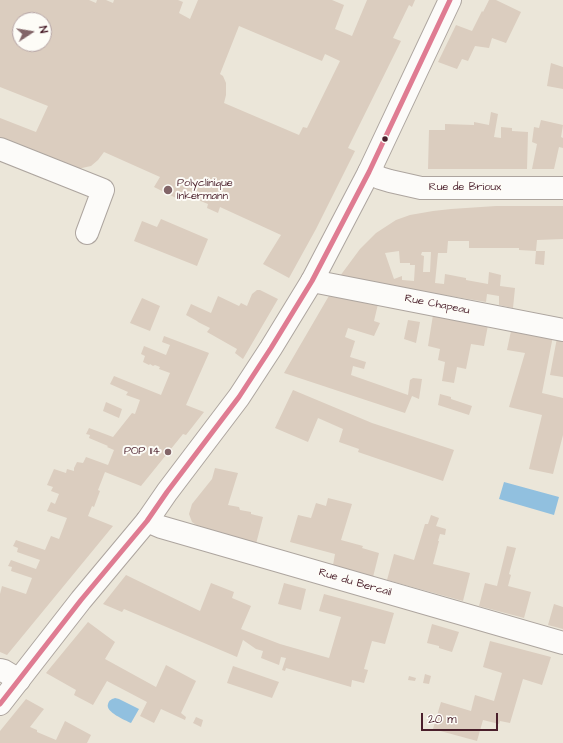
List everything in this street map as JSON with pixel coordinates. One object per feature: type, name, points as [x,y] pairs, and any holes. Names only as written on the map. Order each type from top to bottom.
[{"type":"street","points":[[0,704],[9,675],[81,600],[147,521],[167,492],[239,397],[271,348],[312,281],[369,172],[450,0]]},
{"type":"street","points":[[0,149],[103,190],[87,233]]},
{"type":"street","name":"Rue de Brioux","points":[[369,172],[380,178],[421,188],[563,188]]},
{"type":"street","name":"Rue Chapeau","points":[[312,281],[563,330]]},
{"type":"street","name":"Rue du Bercail","points":[[147,521],[161,527],[563,643]]},
{"type":"water","points":[[504,482],[559,497],[554,515],[499,499]]},
{"type":"water","points":[[115,698],[139,709],[131,723],[109,710],[108,703]]},
{"type":"building","name":"Polyclinique Inkermann","points":[[0,0],[89,0],[96,3],[97,0],[106,0],[113,3],[114,0],[178,0],[183,2],[179,13],[190,19],[198,0],[332,0],[344,5],[335,29],[352,36],[367,0],[415,0],[412,7],[409,5],[393,38],[401,41],[348,148],[355,151],[316,229],[289,278],[263,264],[281,235],[220,207],[218,213],[207,208],[208,204],[183,194],[182,201],[154,187],[160,177],[104,152],[91,166],[73,170],[0,142],[0,118],[36,132],[48,106],[0,87]],"holes":[[[239,26],[322,61],[325,54],[340,61],[307,128],[303,127],[299,135],[224,103],[226,83],[223,76],[220,74]]]},
{"type":"building","points":[[489,0],[496,0],[521,12],[506,43],[492,38],[489,48],[475,46],[468,61],[462,59],[457,69],[438,62],[456,25],[472,31]]},
{"type":"building","points":[[551,63],[563,67],[563,89],[547,86]]},
{"type":"building","points":[[491,112],[498,114],[494,137],[501,138],[501,127],[512,128],[512,131],[528,132],[527,169],[428,169],[429,130],[445,130],[445,124],[474,125],[474,122],[489,125]]},
{"type":"building","points":[[541,120],[563,125],[561,137],[563,138],[563,148],[559,147],[554,169],[532,169],[537,144],[532,142],[534,127],[539,128]]},
{"type":"building","points":[[496,206],[563,206],[563,239],[537,240],[536,251],[519,250],[519,248],[469,248],[469,241],[448,241],[447,253],[438,253],[435,283],[444,284],[445,274],[488,284],[489,272],[501,275],[500,286],[515,288],[513,308],[499,305],[499,296],[487,294],[486,302],[444,295],[439,297],[340,276],[360,249],[376,233],[396,220],[410,215],[451,209]],"holes":[[[399,251],[400,263],[410,263],[410,265],[415,265],[414,281],[402,280],[402,276],[394,279],[385,253]],[[422,252],[431,252],[430,272],[423,272],[424,256],[421,255]]]},
{"type":"building","points":[[161,219],[208,239],[197,266],[134,241],[142,221],[157,227]]},
{"type":"building","points":[[536,251],[545,251],[544,265],[535,264]]},
{"type":"building","points":[[257,290],[278,299],[243,359],[235,353],[237,349],[207,332],[210,328],[186,315],[191,304],[211,313],[218,296],[239,306],[241,303],[247,306],[252,294]]},
{"type":"building","points":[[330,294],[378,304],[374,321],[380,323],[374,336],[348,328],[345,337],[355,341],[350,357],[366,362],[364,369],[353,366],[351,375],[408,395],[410,380],[413,378],[422,379],[419,399],[412,396],[405,413],[284,373]]},
{"type":"building","points":[[142,298],[160,306],[150,331],[130,323]]},
{"type":"building","points":[[433,315],[488,325],[484,346],[471,344],[466,369],[457,367],[454,383],[442,381],[445,362],[438,360],[440,349],[428,346]]},
{"type":"building","points":[[408,320],[420,322],[416,343],[404,339]]},
{"type":"building","points":[[529,330],[553,336],[542,393],[563,398],[563,435],[553,474],[529,469],[542,415],[509,407],[525,353],[507,350],[511,331],[529,335]]},
{"type":"building","points":[[164,336],[209,353],[186,405],[204,412],[186,435],[183,434],[141,486],[105,472],[98,490],[100,491],[94,507],[92,506],[88,516],[113,526],[7,655],[0,652],[0,594],[2,586],[26,594],[32,578],[11,571],[12,567],[8,566],[11,560],[36,569],[40,560],[17,552],[18,548],[13,546],[16,540],[45,550],[51,536],[59,539],[67,518],[47,511],[51,502],[55,504],[59,494],[51,491],[53,487],[47,485],[54,469],[66,473],[67,469],[74,471],[77,462],[83,463],[86,457],[108,465],[114,450],[89,438],[90,435],[86,434],[89,428],[113,437],[132,413],[135,414],[140,400],[126,395],[128,392],[110,384],[114,376],[161,395],[170,373],[159,369],[160,367],[143,362],[145,356],[141,354],[144,346],[166,355],[170,345],[162,342]]},
{"type":"building","points":[[557,338],[563,339],[563,377],[550,375]]},
{"type":"building","points":[[293,390],[372,423],[454,450],[443,481],[358,452],[359,449],[339,442],[343,429],[318,418],[308,442],[275,428]]},
{"type":"building","points":[[440,394],[472,406],[469,415],[438,405]]},
{"type":"building","points":[[106,402],[122,409],[119,418],[103,411]]},
{"type":"building","points":[[215,468],[238,473],[228,505],[239,507],[240,510],[251,512],[251,514],[263,517],[256,544],[202,529],[192,522],[189,514],[192,504],[212,479]]},
{"type":"building","points":[[328,498],[352,504],[341,540],[363,546],[362,548],[379,553],[373,577],[333,565],[335,554],[290,542],[298,515],[311,518],[316,503],[326,506]]},
{"type":"building","points":[[431,515],[439,518],[436,526],[446,529],[445,535],[440,534],[433,564],[470,573],[463,601],[387,580],[394,554],[414,560],[425,524],[428,524]]},
{"type":"building","points":[[507,546],[516,548],[509,574],[511,575],[508,586],[531,592],[524,618],[479,606],[485,583],[497,586]]},
{"type":"building","points":[[126,575],[200,611],[211,583],[234,592],[232,598],[251,606],[241,629],[280,644],[329,658],[341,617],[319,611],[324,594],[394,613],[385,644],[372,641],[364,669],[368,670],[364,683],[352,680],[351,687],[286,668],[285,671],[282,670],[286,658],[281,657],[279,665],[261,658],[263,651],[256,649],[243,640],[237,657],[124,609],[122,612],[103,604]]},
{"type":"building","points":[[284,583],[306,589],[301,610],[278,604]]},
{"type":"building","points":[[554,604],[563,607],[563,629],[548,625]]},
{"type":"building","points":[[88,622],[115,642],[105,659],[156,687],[166,665],[196,681],[181,713],[186,717],[185,720],[161,709],[154,723],[140,716],[147,702],[107,681],[93,705],[74,695],[76,690],[46,673]]},
{"type":"building","points":[[432,624],[459,632],[452,652],[439,648],[439,646],[427,643]]},
{"type":"building","points":[[490,641],[551,657],[542,685],[523,679],[510,723],[500,721],[499,724],[483,720],[477,741],[433,729],[441,702],[471,711],[475,695],[494,701],[502,673],[483,667]]},
{"type":"building","points":[[233,666],[279,682],[272,698],[227,683]]},
{"type":"building","points":[[425,674],[431,676],[429,684],[423,683]]},
{"type":"building","points":[[409,676],[416,678],[415,681],[408,680]]},
{"type":"building","points":[[26,699],[44,709],[30,727],[37,730],[37,732],[56,740],[65,721],[91,735],[87,743],[0,743],[0,731]]},
{"type":"building","points":[[196,717],[203,720],[201,727],[193,723]]},
{"type":"transit line","points":[[0,704],[81,600],[147,521],[167,492],[239,397],[271,348],[312,281],[369,172],[450,0]]},
{"type":"place","name":"Polyclinique Inkermann","points":[[168,190]]},
{"type":"place","name":"POP 114","points":[[168,452]]}]
